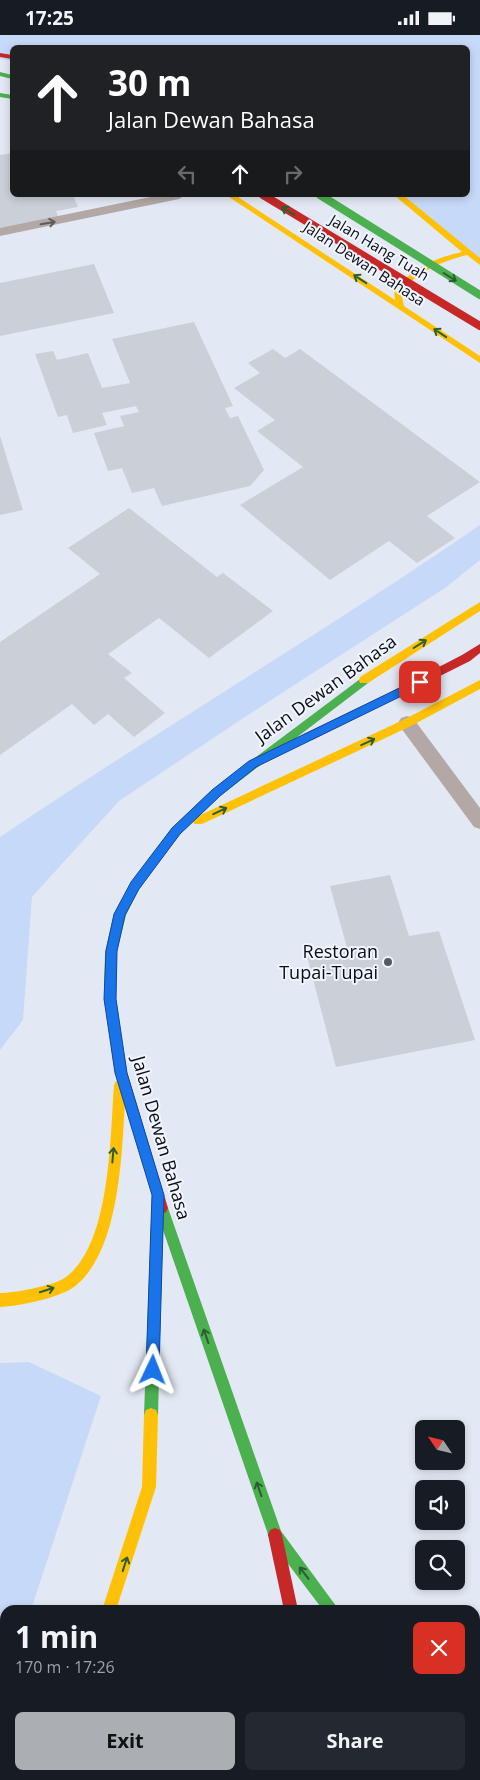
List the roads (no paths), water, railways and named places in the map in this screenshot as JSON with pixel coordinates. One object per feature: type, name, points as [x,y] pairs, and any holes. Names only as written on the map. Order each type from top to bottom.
[{"type":"main road","name":"Jalan Dewan Bahasa","points":[[233,197],[480,360]]},
{"type":"main road","name":"Jalan Hang Tuah","points":[[265,197],[480,326]]},
{"type":"main road","name":"Jalan Hang Tuah","points":[[323,197],[480,295]]},
{"type":"main road","points":[[400,197],[480,262]]},
{"type":"main road","points":[[400,306],[397,292],[408,275],[433,260],[467,253]]},
{"type":"main road","name":"Jalan Dewan Bahasa","points":[[275,1535],[158,1195],[121,1073],[110,999],[111,951],[120,914],[135,886],[176,831],[216,793],[369,675],[480,606]]},
{"type":"main road","points":[[252,764],[389,698],[480,648]]},
{"type":"main road","points":[[176,831],[407,723],[480,684]]},
{"type":"main road","points":[[0,1300],[42,1292],[69,1283],[88,1263],[101,1237],[109,1203],[121,1073]]},
{"type":"main road","points":[[111,1605],[149,1487],[158,1195]]},
{"type":"main road","points":[[275,1535],[290,1605]]},
{"type":"main road","points":[[275,1535],[328,1605]]},
{"type":"lane","points":[[0,232],[169,197]]},
{"type":"lane","points":[[407,723],[480,822]]},
{"type":"place","name":"Restoran Tupai-Tupai","points":[[388,962]]}]
